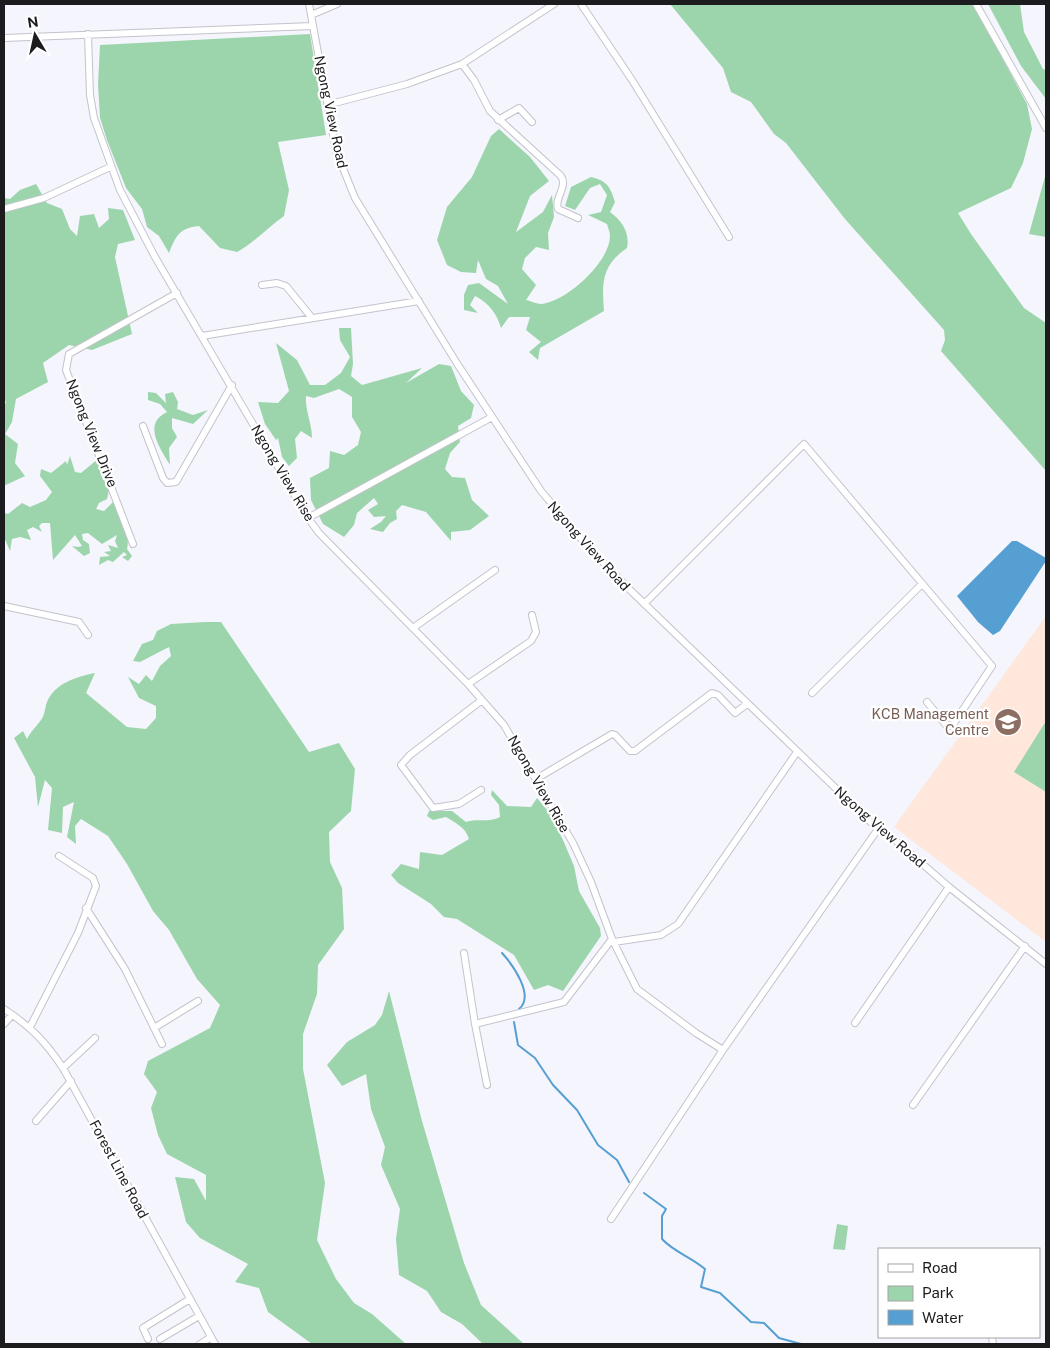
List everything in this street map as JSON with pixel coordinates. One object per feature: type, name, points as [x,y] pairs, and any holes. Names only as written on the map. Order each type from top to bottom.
[{"type":"street","name":"Ngong View Road","points":[[309,4],[336,151],[354,198],[492,417],[552,505],[604,564],[644,604],[878,829],[895,840],[949,887],[1046,964]]},
{"type":"street","points":[[311,15],[337,4]]},
{"type":"street","points":[[327,105],[407,84],[462,64],[554,4]]},
{"type":"street","points":[[581,4],[632,80],[729,237]]},
{"type":"street","points":[[976,4],[1046,128]]},
{"type":"street","points":[[4,38],[313,26]]},
{"type":"street","name":"Ngong View Rise","points":[[88,34],[90,95],[94,118],[110,167],[132,216],[308,518],[468,684],[504,725],[573,843],[591,882],[613,941],[637,988],[696,1034],[722,1050]]},
{"type":"street","points":[[462,64],[474,80],[490,111],[498,120],[562,176],[563,184],[557,202],[558,209],[578,218]]},
{"type":"street","points":[[498,120],[519,108],[532,122]]},
{"type":"street","points":[[4,209],[44,198],[110,167]]},
{"type":"street","points":[[262,285],[277,283],[286,286],[312,318]]},
{"type":"street","name":"Ngong View Drive","points":[[133,544],[113,486],[66,370],[66,360],[69,354],[88,341],[177,293]]},
{"type":"street","points":[[202,336],[419,301]]},
{"type":"street","points":[[143,426],[163,478],[167,483],[176,482],[232,385]]},
{"type":"street","points":[[308,518],[492,417]]},
{"type":"street","points":[[644,604],[804,444],[992,666],[952,726],[946,724],[927,702]]},
{"type":"street","points":[[412,628],[495,570]]},
{"type":"street","points":[[812,693],[922,584]]},
{"type":"street","points":[[4,606],[79,622],[88,635]]},
{"type":"street","points":[[468,684],[531,641],[536,632],[532,615]]},
{"type":"street","points":[[536,779],[612,734],[630,751],[635,751],[712,693],[718,695],[735,713],[747,704]]},
{"type":"street","points":[[481,790],[459,804],[433,808],[401,764],[482,700]]},
{"type":"street","points":[[476,1024],[564,1002],[613,941],[660,935],[678,924],[797,752]]},
{"type":"street","points":[[611,1219],[722,1050],[878,829]]},
{"type":"street","points":[[30,1027],[78,933],[96,886],[95,881],[59,856]]},
{"type":"street","points":[[855,1023],[949,887]]},
{"type":"street","points":[[86,908],[125,969],[162,1044]]},
{"type":"street","points":[[913,1105],[1024,946]]},
{"type":"street","points":[[464,953],[487,1085]]},
{"type":"street","points":[[154,1028],[198,1001]]},
{"type":"street","name":"Forest Line Road","points":[[4,1009],[30,1027],[48,1044],[64,1068],[215,1344]]},
{"type":"street","points":[[4,1024],[12,1015]]},
{"type":"street","points":[[64,1068],[94,1038]]},
{"type":"street","points":[[36,1121],[71,1081]]},
{"type":"street","points":[[148,1339],[143,1328],[190,1299]]},
{"type":"street","points":[[160,1339],[199,1316]]},
{"type":"street","points":[[200,1344],[211,1337]]},
{"type":"shaded area","name":"KCB Management Centre","points":[[1046,616],[1046,942],[894,827]]},
{"type":"green space","points":[[670,4],[973,4],[1027,104],[1032,129],[1023,163],[1011,188],[958,213],[1024,308],[1046,323],[1046,471],[941,351],[945,340],[944,330],[845,219],[786,143],[774,134],[751,102],[731,92],[723,68]]},
{"type":"green space","points":[[988,4],[1020,4],[1024,32],[1043,69],[1046,70],[1046,99],[1021,66]]},
{"type":"green space","points":[[310,34],[326,135],[278,142],[289,190],[284,216],[250,244],[237,252],[220,248],[199,226],[187,229],[179,234],[169,253],[159,236],[147,227],[142,209],[126,188],[107,140],[100,118],[98,84],[100,45]]},
{"type":"green space","points":[[499,129],[530,157],[549,181],[530,196],[516,232],[543,212],[552,195],[554,217],[548,233],[549,250],[536,247],[525,258],[522,269],[536,285],[526,300],[541,304],[551,302],[562,296],[585,279],[603,257],[608,246],[610,236],[607,224],[588,215],[601,212],[607,195],[600,184],[590,188],[575,210],[565,206],[571,187],[591,177],[604,182],[615,202],[610,212],[624,227],[628,242],[627,248],[612,262],[605,276],[603,292],[604,311],[540,348],[538,360],[529,352],[541,342],[526,330],[530,317],[509,317],[501,328],[492,309],[475,296],[470,305],[478,313],[464,310],[464,295],[468,285],[479,283],[508,304],[498,286],[486,279],[478,260],[476,273],[461,272],[447,265],[437,240],[447,207],[472,177],[491,136]]},
{"type":"green space","points":[[1046,173],[1046,237],[1029,234]]},
{"type":"green space","points":[[36,184],[47,203],[62,209],[70,229],[77,236],[80,216],[94,214],[99,228],[109,219],[108,208],[123,210],[135,240],[118,244],[115,257],[132,334],[92,350],[69,345],[43,363],[48,382],[16,399],[12,422],[5,434],[18,444],[15,463],[25,476],[6,485],[4,484],[4,407],[6,402],[4,399],[4,198],[10,199],[20,190]]},
{"type":"green space","points":[[339,328],[351,328],[353,364],[351,376],[362,385],[422,368],[406,383],[439,364],[451,366],[461,391],[474,405],[471,418],[458,426],[460,442],[450,453],[445,469],[452,477],[465,478],[472,500],[489,516],[470,530],[451,532],[451,541],[426,512],[402,505],[396,511],[397,519],[390,523],[383,532],[370,529],[381,522],[386,516],[374,517],[368,510],[378,504],[374,498],[357,513],[354,525],[344,537],[323,524],[311,500],[310,478],[329,468],[330,451],[344,455],[358,445],[361,432],[352,417],[352,397],[339,389],[314,398],[306,396],[312,438],[301,431],[295,439],[297,458],[289,466],[282,457],[278,438],[276,440],[265,424],[258,402],[278,403],[289,391],[276,343],[297,360],[310,385],[325,385],[341,373],[350,357],[340,340]]},
{"type":"green space","points":[[148,392],[156,393],[166,403],[165,394],[173,392],[178,402],[177,409],[193,415],[208,410],[193,424],[172,418],[172,428],[177,437],[169,448],[170,465],[158,444],[154,430],[160,417],[167,412],[160,404],[148,400]]},
{"type":"green space","points":[[70,456],[75,472],[81,473],[99,458],[101,475],[109,490],[107,499],[99,503],[96,509],[104,511],[114,501],[128,537],[127,549],[132,556],[128,561],[122,557],[127,555],[124,552],[113,562],[108,560],[99,565],[100,557],[110,556],[104,552],[111,551],[108,545],[118,548],[115,541],[117,535],[102,544],[88,533],[82,534],[83,540],[89,544],[90,553],[84,556],[72,546],[82,546],[75,535],[53,560],[50,523],[42,523],[39,526],[42,532],[33,527],[27,530],[31,540],[20,537],[12,539],[10,551],[4,537],[4,513],[8,514],[22,503],[30,507],[46,500],[52,492],[40,476],[41,469],[51,473],[66,461],[67,465]]},
{"type":"green space","points":[[221,622],[309,752],[339,743],[355,769],[351,811],[329,832],[330,862],[342,888],[344,929],[318,965],[317,994],[303,1034],[303,1069],[325,1183],[317,1240],[336,1279],[354,1303],[372,1314],[406,1344],[312,1344],[268,1312],[259,1288],[235,1282],[248,1264],[200,1238],[186,1222],[175,1177],[194,1179],[206,1201],[206,1175],[167,1154],[158,1135],[151,1108],[157,1092],[144,1074],[148,1061],[210,1028],[220,1005],[197,979],[169,930],[153,911],[127,864],[108,836],[81,819],[75,826],[76,844],[67,837],[74,802],[63,807],[62,833],[48,830],[52,788],[45,780],[38,807],[35,777],[14,738],[23,731],[27,739],[42,718],[47,702],[55,690],[74,679],[95,673],[86,693],[127,727],[146,729],[156,718],[156,706],[139,698],[128,677],[139,684],[146,675],[152,681],[160,666],[171,656],[169,647],[140,662],[133,661],[142,644],[153,640],[157,631],[171,624]]},
{"type":"green space","points":[[1046,721],[1046,792],[1014,772]]},
{"type":"green space","points":[[492,790],[507,806],[531,807],[537,798],[548,811],[574,866],[579,891],[600,928],[601,936],[563,991],[548,985],[534,990],[514,955],[457,919],[444,917],[431,904],[398,883],[391,875],[401,864],[419,869],[420,852],[442,855],[469,839],[466,832],[457,824],[446,817],[433,820],[427,816],[429,811],[452,811],[466,822],[492,820],[500,817],[499,805],[491,795]]},
{"type":"green space","points":[[389,991],[422,1121],[464,1263],[481,1305],[524,1344],[483,1344],[462,1324],[441,1312],[427,1291],[399,1275],[396,1239],[400,1209],[381,1165],[385,1147],[371,1109],[366,1074],[342,1086],[327,1065],[347,1042],[375,1025],[382,1015]]},
{"type":"green space","points":[[837,1224],[848,1226],[845,1250],[833,1249]]},
{"type":"water","points":[[1012,541],[1017,541],[1046,558],[1046,561],[1000,631],[993,635],[978,622],[957,596]]},
{"type":"waterway","points":[[502,953],[512,965],[524,989],[525,996],[519,1009]]},
{"type":"waterway","points":[[514,1022],[518,1045],[535,1058],[553,1085],[577,1110],[598,1145],[617,1160],[629,1182]]},
{"type":"waterway","points":[[644,1193],[666,1209],[662,1216],[662,1239],[705,1269],[701,1287],[720,1293],[751,1322],[764,1323],[779,1338],[801,1344]]},
{"type":"place","name":"KCB Management Centre","points":[[1008,722]]}]
